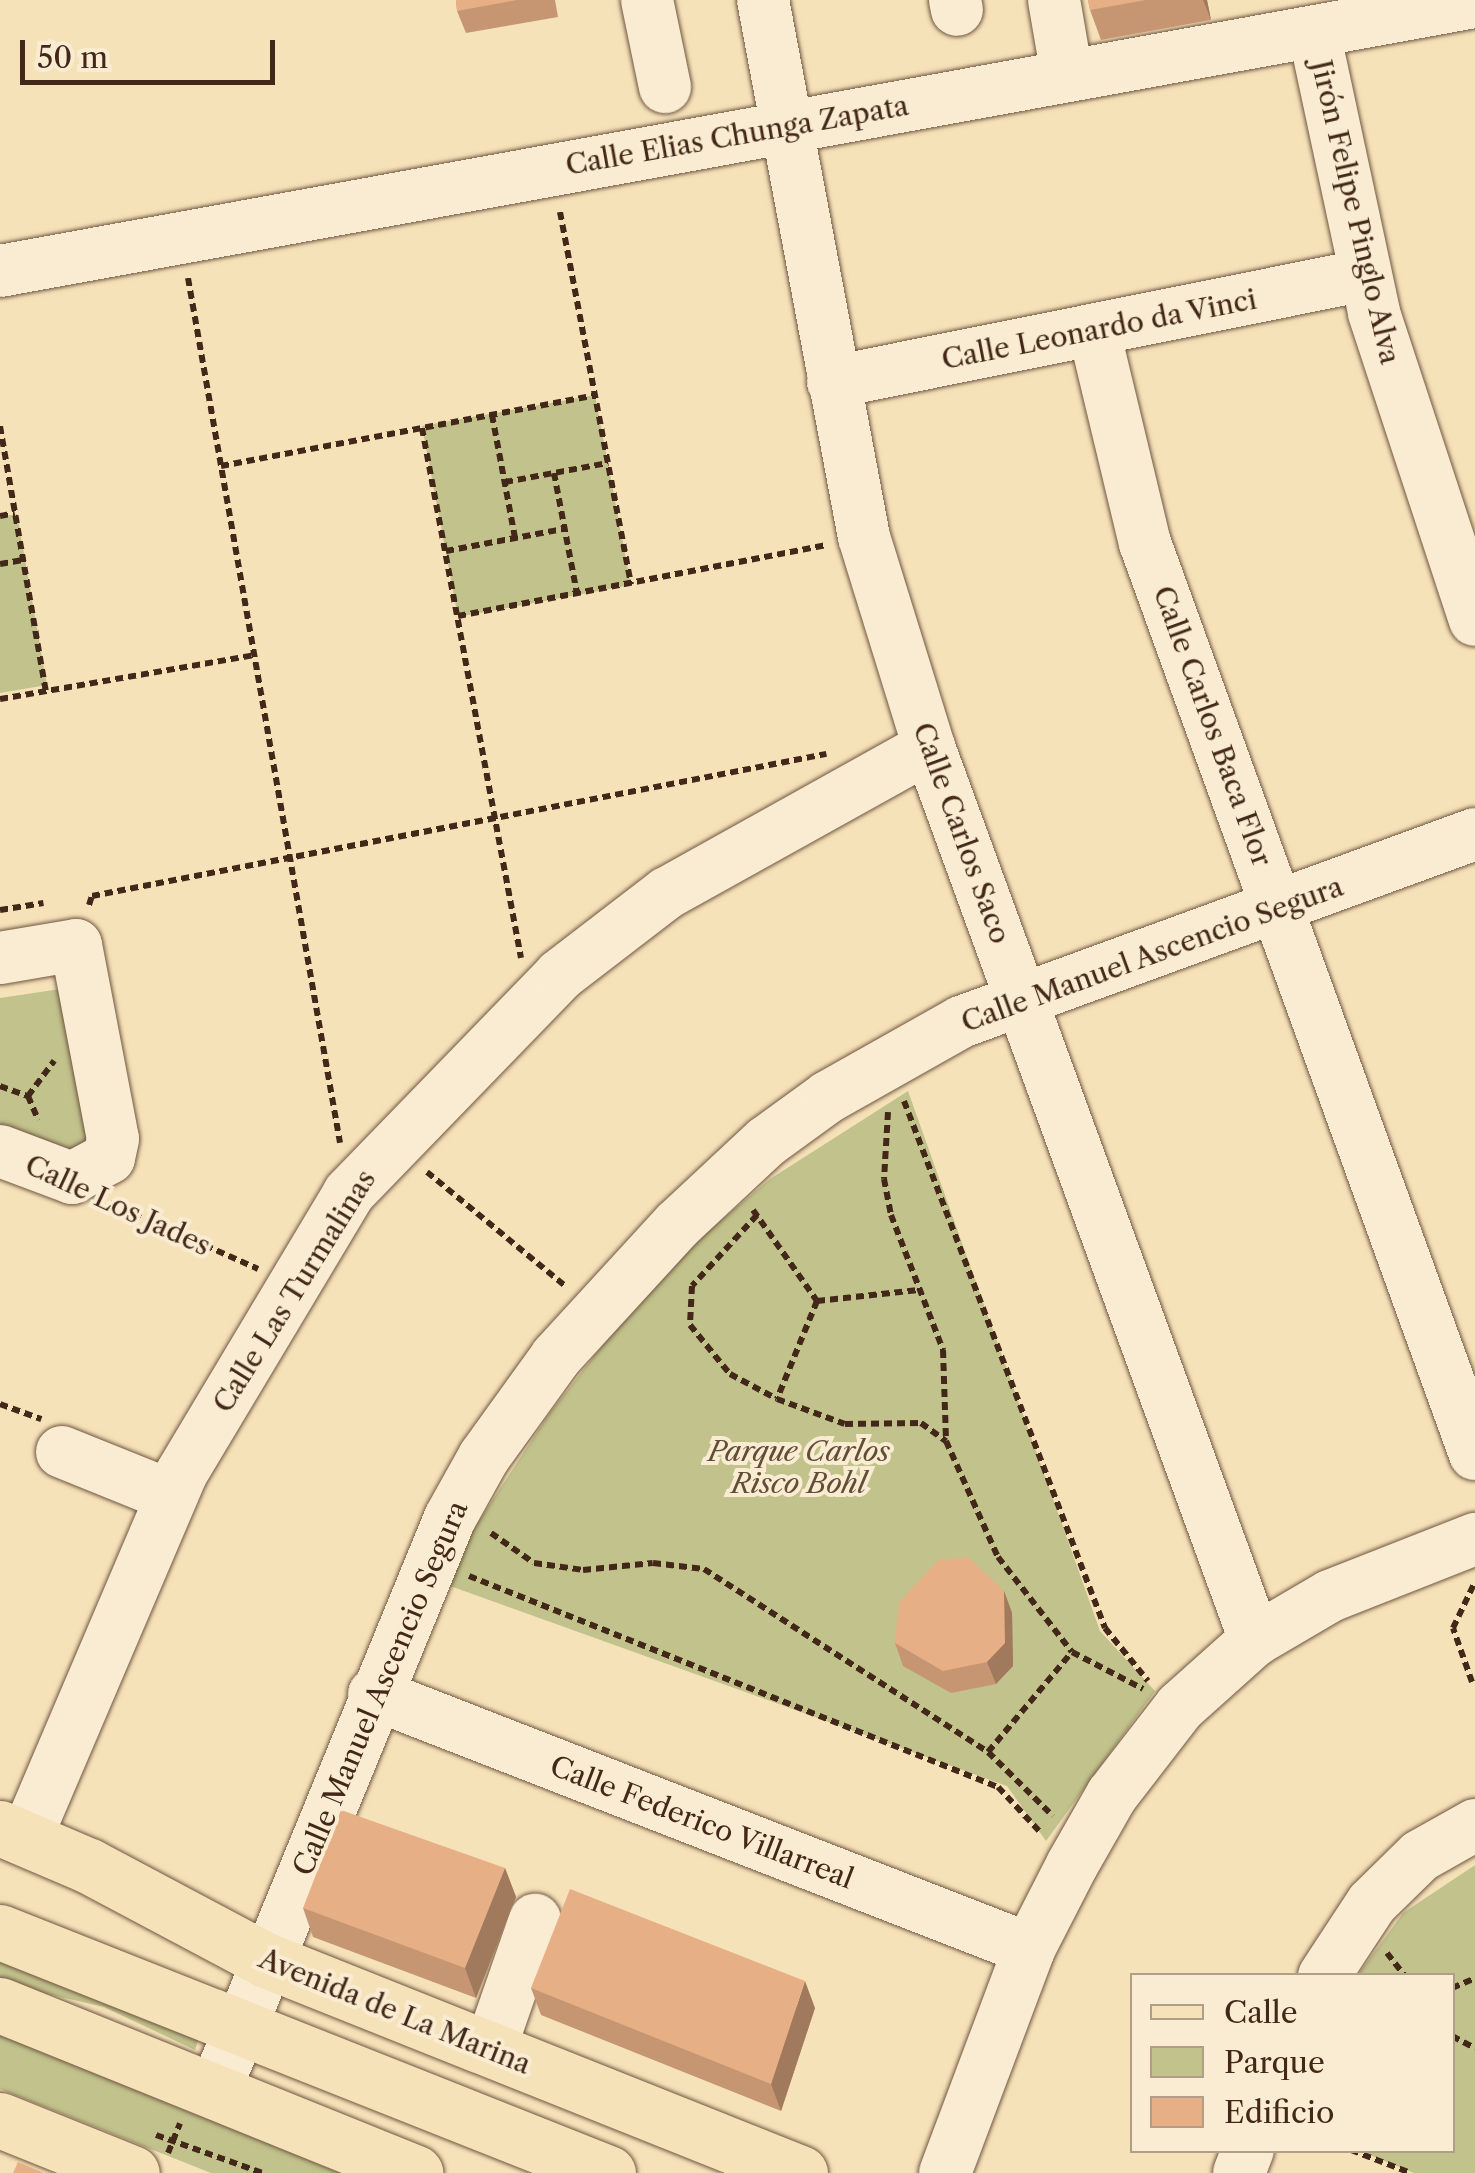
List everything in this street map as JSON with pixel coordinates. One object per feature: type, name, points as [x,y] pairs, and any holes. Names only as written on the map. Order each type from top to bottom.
[{"type":"main road","name":"Avenida de La Marina","points":[[13,1833],[266,1960],[800,2173]]},
{"type":"main road","points":[[0,1932],[608,2173]]},
{"type":"main road","points":[[0,2005],[415,2173]]},
{"type":"main road","points":[[0,2120],[132,2173]]},
{"type":"street","points":[[647,0],[665,86]]},
{"type":"street","name":"Calle Carlos Saco","points":[[762,0],[783,127],[864,538],[930,747],[1256,1640]]},
{"type":"street","points":[[1054,0],[1066,75]]},
{"type":"street","name":"Calle Elias Chunga Zapata","points":[[0,271],[1475,2]]},
{"type":"street","name":"Jirón Felipe Pinglo Alva","points":[[1314,32],[1365,275],[1475,620]]},
{"type":"street","name":"Calle Leonardo da Vinci","points":[[833,382],[1365,275]]},
{"type":"street","name":"Calle Carlos Baca Flor","points":[[1094,331],[1145,542],[1475,1454]]},
{"type":"street","name":"Calle Las Turmalinas","points":[[13,1833],[171,1496],[291,1283],[348,1193],[392,1142],[530,1005],[668,893],[930,747]]},
{"type":"street","name":"Calle Manuel Ascencio Segura","points":[[215,2090],[440,1539],[484,1456],[594,1311],[743,1196],[812,1108],[896,1074],[1020,998],[1475,834]]},
{"type":"street","points":[[0,958],[76,944],[113,1140],[109,1158],[72,1178]]},
{"type":"street","name":"Calle Los Jades","points":[[0,1151],[72,1178]]},
{"type":"street","points":[[62,1452],[171,1496]]},
{"type":"street","points":[[945,2173],[1029,1949],[1076,1855],[1170,1702],[1256,1640],[1330,1596],[1475,1539]]},
{"type":"street","name":"Calle Federico Villarreal","points":[[374,1694],[1029,1949]]},
{"type":"street","points":[[1326,1973],[1372,1904],[1420,1856],[1475,1825]]},
{"type":"street","points":[[490,2049],[535,1920]]},
{"type":"path","points":[[552,169],[630,584]]},
{"type":"path","points":[[181,238],[348,1193]]},
{"type":"path","points":[[221,466],[595,395]]},
{"type":"path","points":[[492,415],[515,538]]},
{"type":"path","points":[[0,426],[46,691]]},
{"type":"path","points":[[422,428],[530,1005]]},
{"type":"path","points":[[505,482],[608,463]]},
{"type":"path","points":[[554,473],[577,594]]},
{"type":"path","points":[[0,516],[15,513]]},
{"type":"path","points":[[446,551],[564,529]]},
{"type":"path","points":[[458,616],[864,538]]},
{"type":"path","points":[[0,564],[23,560]]},
{"type":"path","points":[[0,699],[254,655]]},
{"type":"path","points":[[76,944],[92,896],[838,752]]},
{"type":"path","points":[[896,1074],[884,1178],[918,1290],[943,1350],[946,1441],[998,1557],[1072,1652],[1170,1702]]},
{"type":"path","points":[[896,1074],[1105,1628],[1170,1702]]},
{"type":"path","points":[[0,1086],[28,1096]]},
{"type":"path","points":[[392,1142],[594,1311]]},
{"type":"path","name":"Calle Los Jades","points":[[72,1178],[127,1215],[291,1283]]},
{"type":"path","points":[[817,1301],[743,1196],[692,1286],[690,1325],[730,1374],[777,1399],[845,1424],[921,1422],[946,1441]]},
{"type":"path","points":[[817,1301],[918,1290]]},
{"type":"path","points":[[777,1399],[817,1301]]},
{"type":"path","points":[[440,1539],[491,1533],[534,1562],[583,1570],[653,1563],[704,1569],[988,1752],[1076,1855]]},
{"type":"path","points":[[440,1539],[998,1787],[1076,1855]]},
{"type":"path","points":[[1472,1682],[1453,1628],[1475,1583]]},
{"type":"path","points":[[988,1752],[1072,1652]]},
{"type":"path","points":[[1359,2153],[1410,2173]]},
{"type":"green space","points":[[595,395],[631,585],[458,617],[422,426]]},
{"type":"green space","points":[[17,514],[47,685],[0,693],[0,517]]},
{"type":"green space","points":[[67,988],[98,1144],[77,1164],[0,1133],[0,998]]},
{"type":"green space","name":"Parque Carlos Risco Bohl","points":[[908,1091],[1100,1631],[1155,1691],[1046,1841],[1007,1786],[439,1582],[549,1414],[658,1274],[770,1179]]},
{"type":"green space","points":[[1475,1865],[1475,2173],[1414,2173],[1365,2153],[1455,2153],[1455,1973],[1359,1973],[1403,1913]]},
{"type":"green space","points":[[0,1950],[202,2029],[195,2050],[104,2007],[0,1983]]},
{"type":"green space","points":[[0,2035],[341,2173],[211,2173],[0,2089]]},
{"type":"building","points":[[456,0],[517,0],[457,11]]},
{"type":"building","points":[[1088,0],[1146,0],[1090,10]]},
{"type":"building","points":[[968,1557],[1004,1591],[1005,1643],[987,1662],[943,1671],[895,1643],[899,1603],[938,1560]]},
{"type":"building","points":[[341,1810],[505,1868],[465,1968],[303,1908]]},
{"type":"building","points":[[570,1889],[805,1981],[771,2084],[531,1988]]},
{"type":"building","points":[[18,2162],[44,2173],[13,2173]]}]
